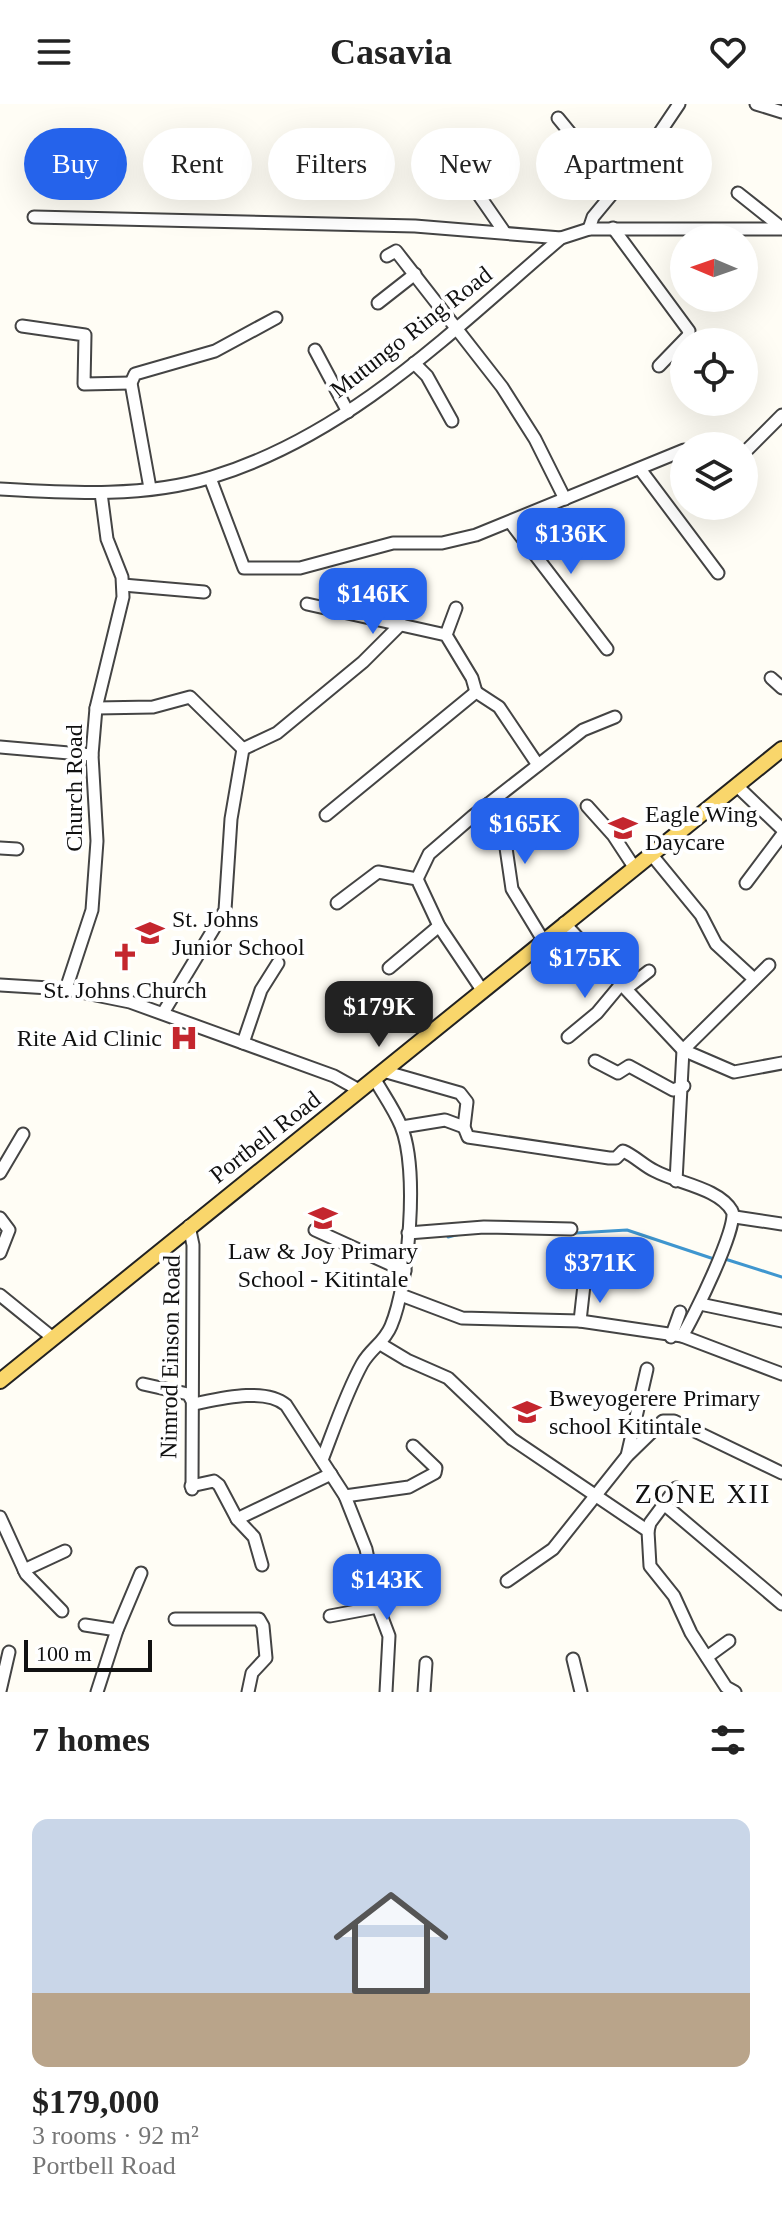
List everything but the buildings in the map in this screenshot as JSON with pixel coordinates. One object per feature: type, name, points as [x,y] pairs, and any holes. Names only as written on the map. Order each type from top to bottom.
[{"type":"main road","name":"Portbell Road","points":[[0,1381],[782,749]]},
{"type":"street","points":[[661,128],[679,104]]},
{"type":"street","points":[[756,104],[782,112]]},
{"type":"street","points":[[558,118],[566,128]]},
{"type":"street","points":[[34,217],[503,230],[561,238],[589,229],[613,228],[782,229],[738,193]]},
{"type":"street","points":[[482,200],[503,230]]},
{"type":"street","points":[[589,229],[593,217],[607,200]]},
{"type":"street","points":[[613,228],[689,331],[688,336],[659,366]]},
{"type":"street","name":"Mutungo Ring Road","points":[[0,489],[101,493],[150,488],[210,478],[301,441],[348,412],[414,363],[561,238]]},
{"type":"street","points":[[387,256],[396,251],[502,387],[535,439],[565,499]]},
{"type":"street","points":[[378,303],[415,274]]},
{"type":"street","points":[[150,488],[131,383],[135,374],[215,351],[276,318]]},
{"type":"street","points":[[22,326],[85,335],[84,384],[131,383]]},
{"type":"street","points":[[315,350],[348,412]]},
{"type":"street","points":[[414,363],[427,376],[452,421]]},
{"type":"street","points":[[758,439],[782,415]]},
{"type":"street","points":[[210,478],[244,568],[300,568],[393,543],[442,543],[510,522],[670,456]]},
{"type":"street","points":[[640,469],[718,573]]},
{"type":"street","name":"Church Road","points":[[66,989],[92,910],[96,884],[92,755],[96,708],[123,597],[123,585],[107,539],[101,493]]},
{"type":"street","points":[[510,522],[607,649]]},
{"type":"street","points":[[123,585],[204,592]]},
{"type":"street","points":[[307,604],[446,635],[472,678],[476,692]]},
{"type":"street","points":[[446,635],[456,608]]},
{"type":"street","points":[[243,749],[277,733],[363,662],[401,624]]},
{"type":"street","points":[[771,678],[782,688]]},
{"type":"street","points":[[476,692],[491,698],[499,707],[538,765]]},
{"type":"street","points":[[326,815],[476,692]]},
{"type":"street","points":[[96,708],[153,707],[190,697],[243,749]]},
{"type":"street","points":[[417,879],[429,854],[488,804],[591,725],[615,717]]},
{"type":"street","points":[[0,747],[92,755]]},
{"type":"street","points":[[163,1013],[225,910],[231,819],[243,749]]},
{"type":"street","points":[[737,786],[782,832],[746,883]]},
{"type":"street","points":[[488,804],[505,841],[512,889],[543,940]]},
{"type":"street","points":[[587,806],[613,835],[634,867]]},
{"type":"street","points":[[0,848],[17,849]]},
{"type":"street","points":[[651,854],[701,915],[716,944],[754,979]]},
{"type":"street","points":[[337,903],[378,872],[417,879]]},
{"type":"street","points":[[417,879],[439,926],[482,990]]},
{"type":"street","points":[[564,923],[683,1050],[734,1072],[782,1063]]},
{"type":"street","points":[[389,968],[439,926]]},
{"type":"street","points":[[243,1043],[261,990],[278,963]]},
{"type":"street","points":[[676,1181],[684,1086],[683,1050],[769,965]]},
{"type":"street","points":[[568,1037],[625,986],[649,971]]},
{"type":"street","points":[[0,985],[66,989],[163,1013],[334,1076],[359,1090]]},
{"type":"street","points":[[595,1061],[618,1073],[629,1066],[633,1067],[673,1090],[684,1086]]},
{"type":"street","points":[[378,1074],[460,1093],[467,1102],[464,1127],[468,1137],[576,1155],[616,1158],[623,1151],[676,1181],[713,1196],[732,1209],[735,1217],[700,1304],[676,1337]]},
{"type":"street","points":[[322,1460],[360,1368],[373,1350],[382,1345],[401,1295],[405,1271],[410,1177],[402,1127],[378,1074]]},
{"type":"street","points":[[402,1127],[445,1120],[464,1127]]},
{"type":"street","points":[[0,1173],[23,1134]]},
{"type":"street","points":[[735,1217],[782,1224]]},
{"type":"street","points":[[0,1218],[9,1230],[0,1253]]},
{"type":"street","name":"Nimrod Einson Road","points":[[189,1226],[193,1245],[192,1488],[214,1481],[237,1519]]},
{"type":"street","points":[[408,1233],[484,1227],[571,1229]]},
{"type":"street","points":[[315,1230],[405,1271]]},
{"type":"street","points":[[580,1321],[584,1285]]},
{"type":"street","points":[[0,1295],[53,1338]]},
{"type":"street","points":[[401,1295],[462,1318],[580,1321],[676,1337],[782,1374]]},
{"type":"street","points":[[700,1304],[782,1321]]},
{"type":"street","points":[[676,1337],[680,1312]]},
{"type":"street","points":[[382,1345],[448,1378],[512,1439],[648,1531]]},
{"type":"street","points":[[627,1456],[647,1369]]},
{"type":"street","points":[[143,1384],[188,1394],[194,1404],[253,1397],[283,1401],[345,1496],[366,1549],[378,1607],[389,1636],[386,1692]]},
{"type":"street","points":[[507,1581],[553,1549],[594,1495],[660,1422],[670,1420],[782,1473]]},
{"type":"street","points":[[345,1496],[409,1487],[435,1473],[436,1468],[413,1446]]},
{"type":"street","points":[[262,1565],[254,1537],[237,1519],[331,1474]]},
{"type":"street","points":[[676,1488],[650,1523],[650,1566],[674,1596],[726,1687],[735,1692]]},
{"type":"street","points":[[665,1505],[782,1604]]},
{"type":"street","points":[[0,1517],[24,1570],[62,1611]]},
{"type":"street","points":[[24,1570],[65,1551]]},
{"type":"street","points":[[97,1692],[117,1630],[141,1573]]},
{"type":"street","points":[[330,1616],[378,1607],[404,1587],[426,1577]]},
{"type":"street","points":[[175,1619],[259,1619],[263,1626],[266,1658],[252,1673],[248,1692]]},
{"type":"street","points":[[85,1625],[117,1630]]},
{"type":"street","points":[[707,1657],[729,1641]]},
{"type":"street","points":[[0,1691],[9,1652]]},
{"type":"street","points":[[573,1659],[581,1692]]},
{"type":"street","points":[[424,1692],[426,1663]]},
{"type":"waterway","points":[[559,1234],[627,1230],[714,1259]]},
{"type":"waterway","points":[[448,1237],[460,1234]]},
{"type":"waterway","points":[[725,1259],[782,1277]]},
{"type":"place","name":"Eagle Wing Daycare","points":[[623,828]]},
{"type":"place","name":"St. Johns Junior School","points":[[150,933]]},
{"type":"place","name":"St. Johns Church","points":[[125,957]]},
{"type":"place","name":"Rite Aid Clinic","points":[[184,1038]]},
{"type":"place","name":"Law & Joy Primary School - Kitintale","points":[[323,1218]]},
{"type":"place","name":"Bweyogerere Primary school Kitintale","points":[[527,1412]]},
{"type":"district","name":"ZONE XII","points":[[703,1493]]}]
